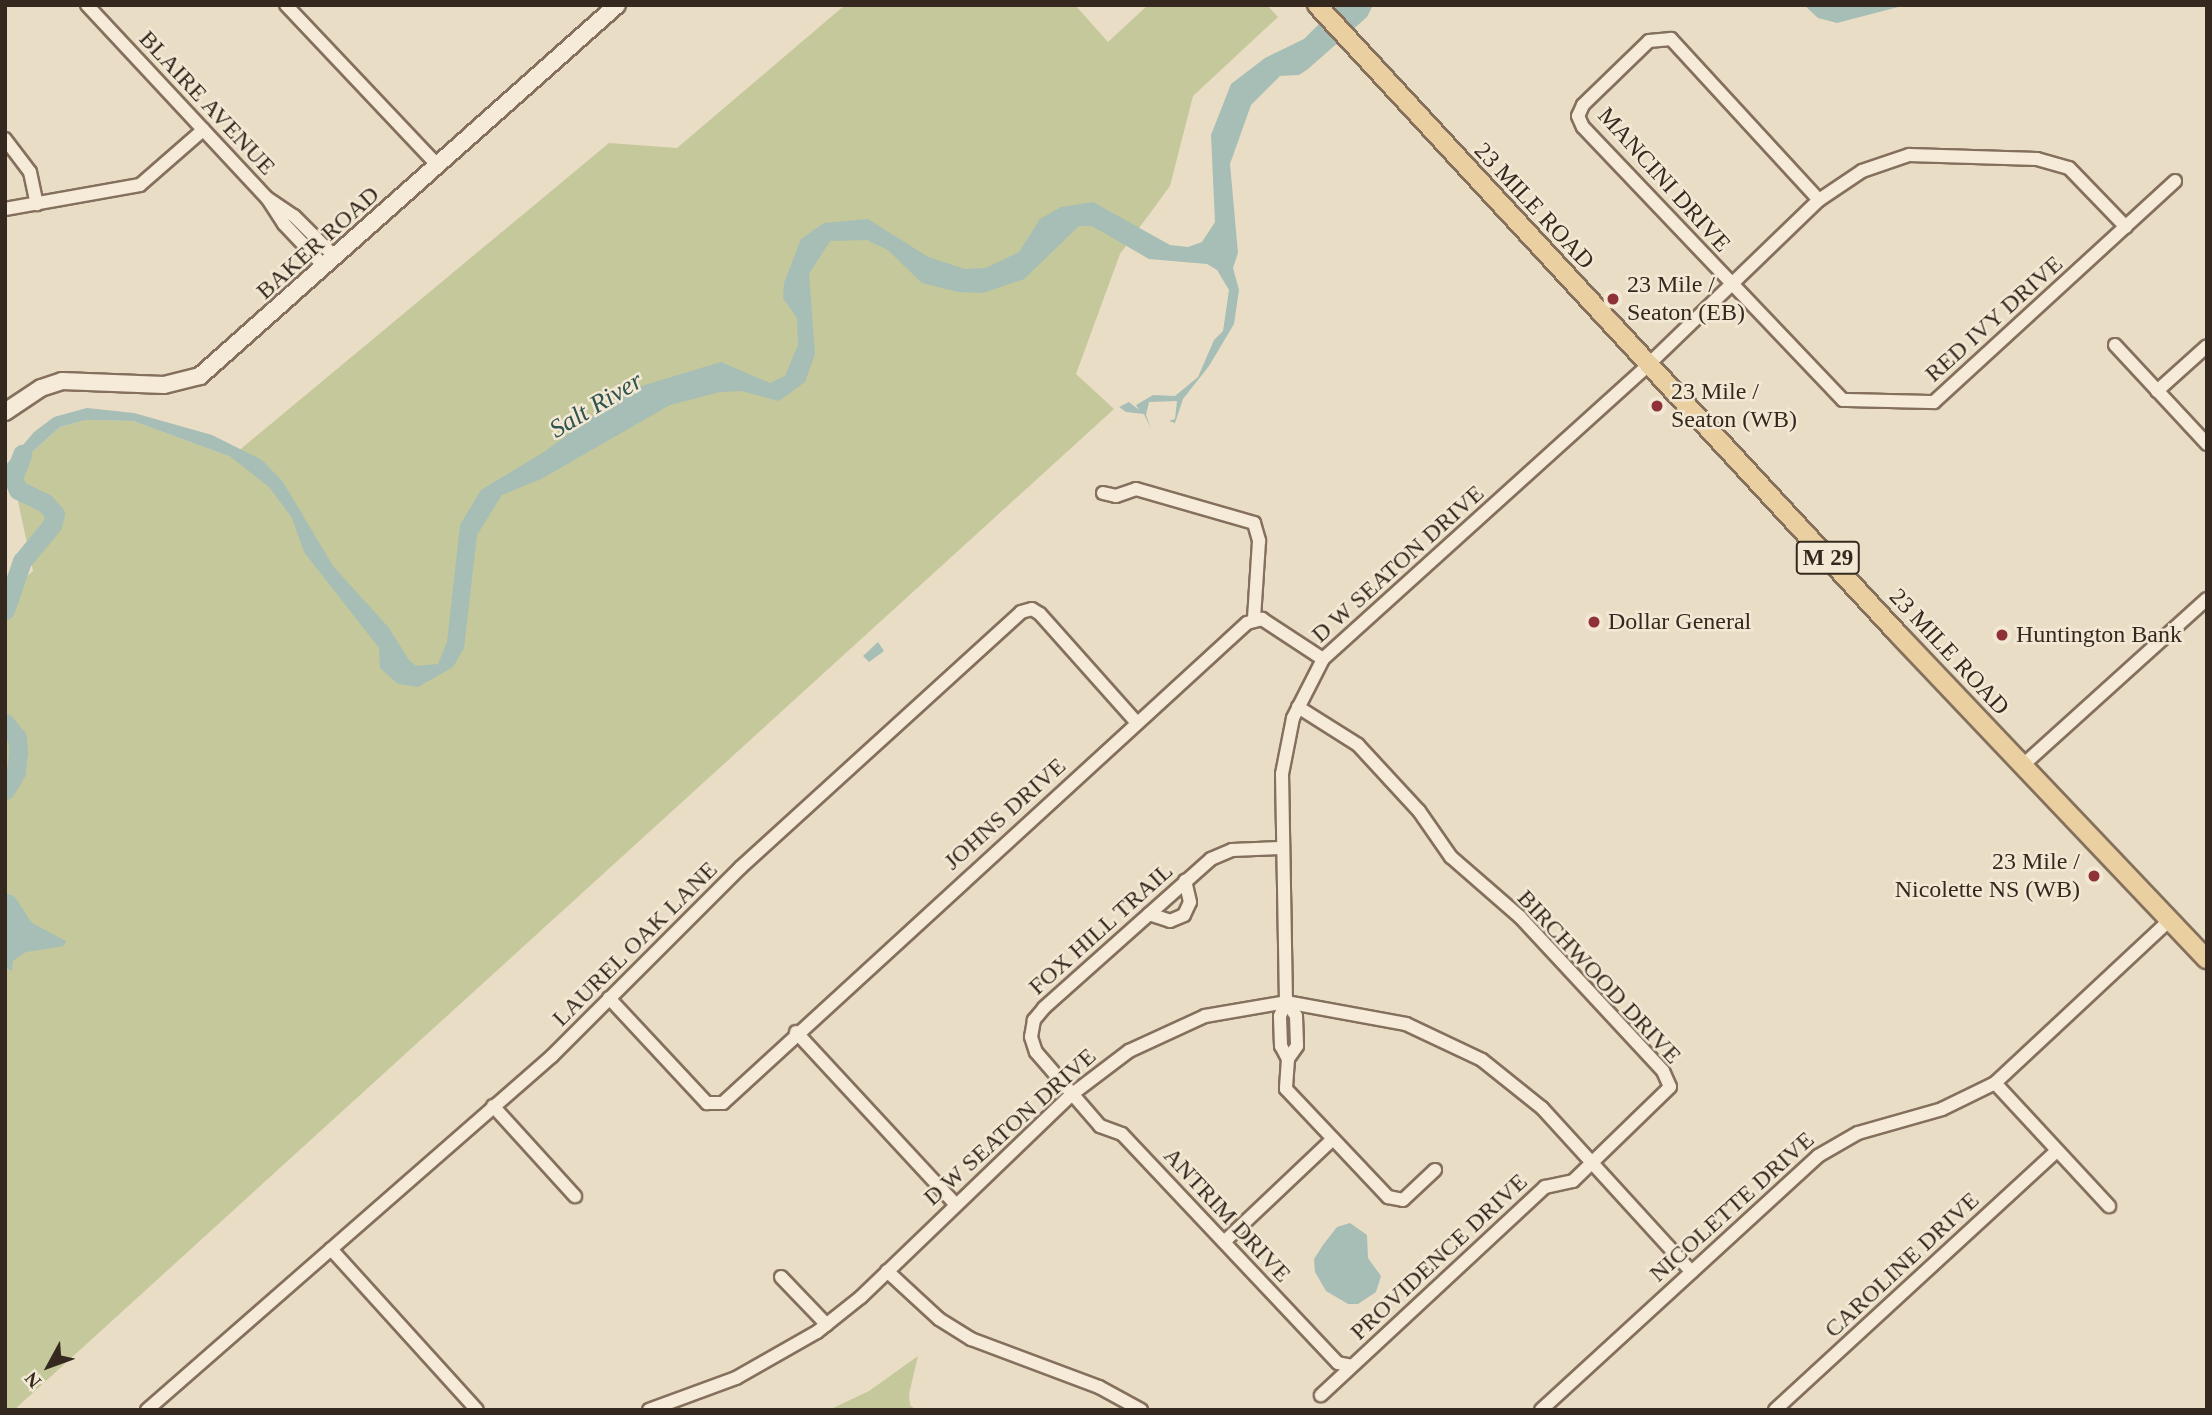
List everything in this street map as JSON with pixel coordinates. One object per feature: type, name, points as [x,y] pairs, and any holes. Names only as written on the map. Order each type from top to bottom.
[{"type":"main road","name":"23 MILE ROAD","points":[[1318,6],[2022,766],[2207,959]]},
{"type":"street","name":"BLAIRE AVENUE","points":[[86,5],[267,198],[294,216],[329,261]]},
{"type":"street","points":[[286,5],[438,166]]},
{"type":"street","name":"BAKER ROAD","points":[[5,412],[41,388],[62,381],[164,385],[200,376],[617,5]]},
{"type":"street","name":"MANCINI DRIVE","points":[[1819,200],[1671,39],[1648,41],[1583,106],[1578,116],[1834,396]]},
{"type":"street","points":[[5,209],[140,185],[203,130]]},
{"type":"street","points":[[5,139],[30,172],[37,204]]},
{"type":"street","name":"D W SEATON DRIVE","points":[[649,1410],[761,1366],[827,1325],[1071,1095],[1129,1051],[1205,1016],[1286,1002],[1280,848],[1282,774],[1298,707],[1323,659],[1649,364],[1819,200],[1861,171],[1909,155],[2037,159],[2069,168],[2126,227]]},
{"type":"street","name":"RED IVY DRIVE","points":[[1834,396],[1905,405],[1934,402],[2175,181]]},
{"type":"street","points":[[2115,345],[2207,444]]},
{"type":"street","points":[[2157,391],[2207,346]]},
{"type":"street","points":[[1103,493],[1116,496],[1136,489],[1254,523],[1259,541],[1254,619],[1262,619],[1323,659]]},
{"type":"street","points":[[2022,766],[2207,599]]},
{"type":"street","name":"LAUREL OAK LANE","points":[[149,1409],[552,1056],[740,868],[1025,610],[1045,618],[1137,723]]},
{"type":"street","name":"JOHNS DRIVE","points":[[609,998],[707,1103],[717,1105],[1254,619]]},
{"type":"street","name":"BIRCHWOOD DRIVE","points":[[1298,707],[1358,745],[1419,811],[1451,857],[1521,917],[1663,1071],[1670,1087],[1667,1094],[1592,1163]]},
{"type":"street","name":"FOX HILL TRAIL","points":[[1071,1095],[1035,1052],[1031,1031],[1034,1020],[1185,881],[1219,854],[1280,848]]},
{"type":"street","points":[[1149,914],[1170,921],[1184,915],[1190,902],[1185,881]]},
{"type":"street","name":"NICOLETTE DRIVE","points":[[1541,1410],[1830,1147],[1865,1131],[1957,1103],[1994,1083],[2170,920]]},
{"type":"street","points":[[1435,1170],[1398,1202],[1384,1193],[1286,1089],[1288,1059],[1281,1046],[1280,1016],[1286,1002],[1406,1024],[1464,1050],[1523,1091],[1692,1272]]},
{"type":"street","points":[[796,1032],[955,1204]]},
{"type":"street","points":[[1994,1083],[2109,1206]]},
{"type":"street","name":"ANTRIM DRIVE","points":[[1071,1095],[1100,1126],[1122,1134],[1338,1363],[1352,1366]]},
{"type":"street","points":[[493,1106],[575,1196]]},
{"type":"street","points":[[1224,1242],[1333,1139]]},
{"type":"street","name":"CAROLINE DRIVE","points":[[1775,1410],[2057,1151]]},
{"type":"street","name":"PROVIDENCE DRIVE","points":[[1321,1395],[1545,1187],[1573,1181],[1592,1163]]},
{"type":"street","points":[[331,1248],[477,1410]]},
{"type":"street","points":[[887,1270],[939,1319],[971,1339],[1099,1387],[1141,1410]]},
{"type":"street","points":[[781,1278],[827,1325]]},
{"type":"green space","points":[[845,5],[1075,5],[1108,42],[1148,5],[1267,5],[1278,17],[1193,96],[1170,186],[1120,254],[1076,374],[1114,409],[14,1410],[5,1410],[5,596],[33,571],[13,478],[22,461],[60,427],[86,420],[133,421],[231,457],[609,143],[677,148]]},
{"type":"green space","points":[[918,1356],[909,1394],[910,1405],[916,1410],[829,1410],[869,1391]]},
{"type":"water","points":[[1338,5],[1373,5],[1367,17],[1308,69],[1299,75],[1280,76],[1251,105],[1230,164],[1238,253],[1233,268],[1239,290],[1234,324],[1209,366],[1183,399],[1175,423],[1169,421],[1175,419],[1177,401],[1149,402],[1146,415],[1151,429],[1144,414],[1126,412],[1119,407],[1129,402],[1139,410],[1136,405],[1153,395],[1175,396],[1198,377],[1214,340],[1223,331],[1229,290],[1217,270],[1207,264],[1149,259],[1092,226],[1079,226],[1024,279],[983,293],[958,292],[922,283],[888,250],[867,240],[830,241],[809,274],[815,354],[805,382],[779,401],[741,391],[720,392],[670,405],[541,479],[502,495],[477,535],[464,648],[453,667],[418,687],[398,684],[380,668],[379,648],[304,552],[292,518],[269,487],[231,457],[133,421],[86,420],[60,427],[22,461],[13,478],[5,476],[6,465],[34,432],[54,417],[87,408],[134,413],[212,435],[262,460],[283,482],[333,566],[389,628],[409,660],[416,666],[438,664],[447,642],[460,525],[481,490],[544,452],[628,390],[721,362],[770,383],[785,376],[798,345],[797,318],[783,298],[784,283],[801,239],[824,223],[868,219],[928,257],[965,269],[986,268],[1019,252],[1040,219],[1061,207],[1093,202],[1170,245],[1188,247],[1202,242],[1215,222],[1211,135],[1231,84],[1265,58],[1304,39]]},
{"type":"water","points":[[1804,5],[1906,5],[1837,23],[1818,18]]},
{"type":"water","points":[[878,642],[884,651],[869,662],[863,656]]},
{"type":"water","points":[[5,893],[14,896],[32,923],[66,941],[64,946],[26,952],[13,961],[12,971],[5,967]]},
{"type":"water","points":[[1350,1223],[1367,1235],[1368,1258],[1381,1276],[1376,1292],[1358,1304],[1348,1304],[1326,1291],[1315,1272],[1314,1259],[1323,1245],[1337,1227]]},
{"type":"waterway","name":"Salt River","points":[[5,610],[22,561],[52,525],[55,514],[45,503],[18,490],[13,478],[22,454]]},
{"type":"waterway","name":"Salt River","points":[[5,723],[17,738],[18,752],[16,772],[5,790]]},
{"type":"place","name":"23 Mile / Seaton (EB)","points":[[1613,299]]},
{"type":"place","name":"23 Mile / Seaton (WB)","points":[[1657,406]]},
{"type":"place","name":"Dollar General","points":[[1594,622]]},
{"type":"place","name":"Huntington Bank","points":[[2002,635]]},
{"type":"place","name":"23 Mile / Nicolette NS (WB)","points":[[2094,876]]}]
